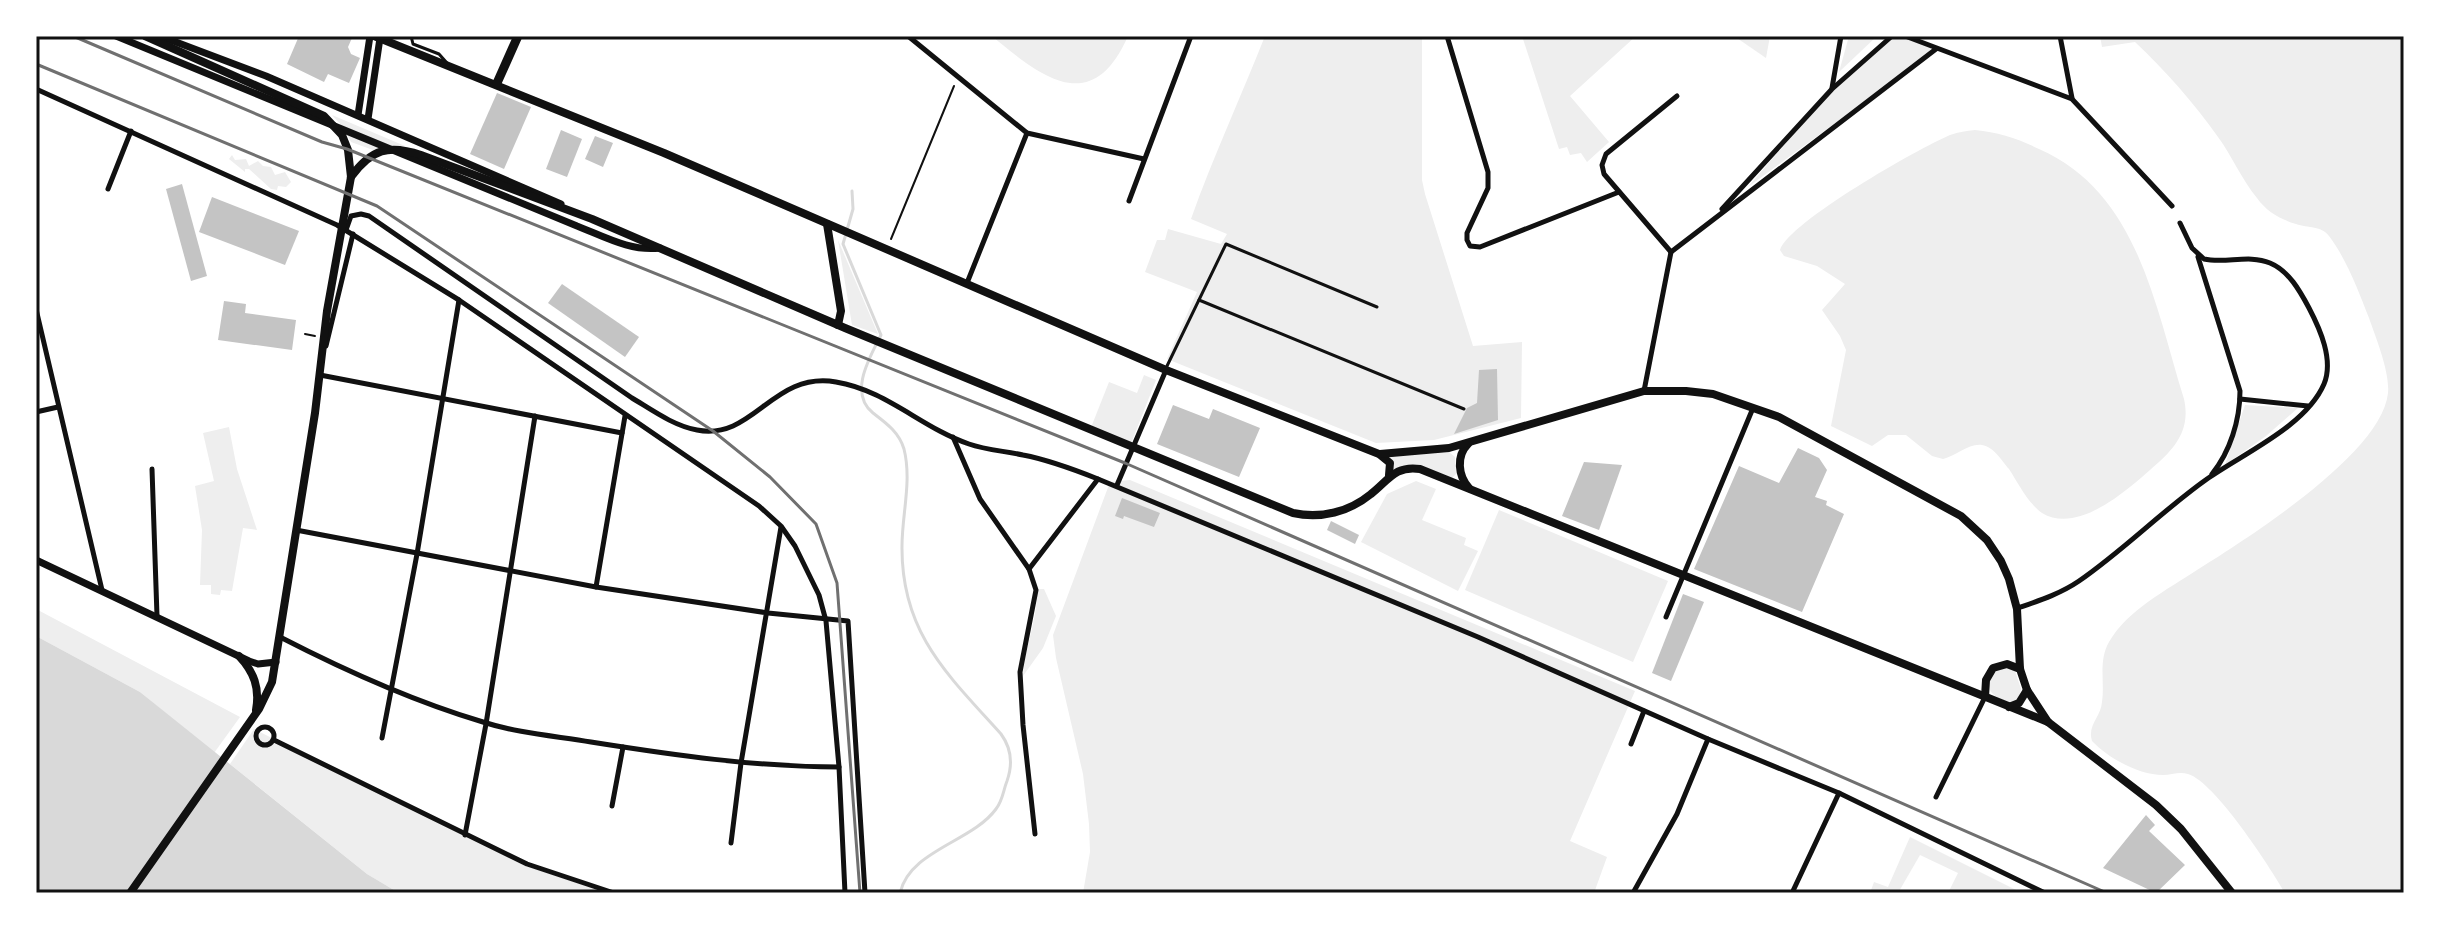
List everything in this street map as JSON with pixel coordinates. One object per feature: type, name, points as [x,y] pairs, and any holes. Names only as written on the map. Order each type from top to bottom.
[{"type":"main road","points":[[130,893],[253,717],[266,697],[274,673],[327,311],[351,177],[345,142],[330,120],[315,110],[145,36]]},
{"type":"main road","points":[[497,83],[518,36]]},
{"type":"main road","points":[[375,37],[497,83],[1166,370],[1379,454],[1390,463],[1389,476]]},
{"type":"main road","points":[[351,177],[364,160],[376,152],[402,149],[592,219],[838,325],[1299,515],[1326,515],[1350,507],[1372,494],[1389,476],[1402,469],[1415,468],[1463,486],[2048,722],[2156,805],[2181,829],[2232,893]]},
{"type":"main road","points":[[831,226],[840,296],[838,325]]},
{"type":"main road","points":[[1379,454],[1435,450],[1644,391],[1713,394],[1753,407],[1802,429],[1961,516],[1987,540],[2001,561],[2014,594],[2020,669],[2027,690],[2048,722]]},
{"type":"main road","points":[[1472,490],[1462,479],[1460,457],[1464,447],[1476,440]]},
{"type":"main road","points":[[239,656],[251,670],[256,683],[258,704],[253,717]]},
{"type":"main road","points":[[1985,697],[1986,680],[1993,668],[2007,664],[2020,669]]},
{"type":"main road","points":[[2008,707],[2019,703],[2027,690]]},
{"type":"street","points":[[116,36],[577,226],[630,246],[660,248]]},
{"type":"street","points":[[160,36],[368,119],[592,219]]},
{"type":"street","points":[[908,36],[1027,133],[1144,159]]},
{"type":"street","points":[[1129,201],[1191,36]]},
{"type":"street","points":[[1447,36],[1488,172],[1488,188],[1466,237],[1470,246],[1480,247],[1619,192]]},
{"type":"street","points":[[1832,89],[1841,36]]},
{"type":"street","points":[[1713,219],[1832,89],[1892,36]]},
{"type":"street","points":[[1905,36],[2072,99],[2172,206]]},
{"type":"street","points":[[2060,36],[2072,99]]},
{"type":"street","points":[[358,115],[375,37]]},
{"type":"street","points":[[368,119],[375,37]]},
{"type":"street","points":[[1644,391],[1671,252],[1936,49]]},
{"type":"street","points":[[36,89],[353,234],[459,300],[759,506],[781,526],[808,568],[826,621],[839,767],[845,893]]},
{"type":"street","points":[[1671,252],[1602,171],[1604,157],[1677,96]]},
{"type":"street","points":[[108,189],[131,131]]},
{"type":"street","points":[[967,283],[1027,133]]},
{"type":"street","points":[[346,230],[351,216],[358,214],[380,223],[632,398],[674,422],[698,431],[726,429],[746,420],[791,387],[809,381],[862,388],[971,445],[1051,461],[1117,485],[1463,630],[1708,739],[1839,793],[2045,893]]},
{"type":"street","points":[[2180,223],[2199,256],[2238,378],[2240,399],[2237,419],[2226,451],[2209,478]]},
{"type":"street","points":[[353,234],[319,377],[622,433]]},
{"type":"street","points":[[2017,609],[2076,583],[2209,478],[2277,433],[2309,406],[2321,390],[2327,377],[2326,354],[2313,316],[2290,278],[2276,266],[2261,261],[2207,260],[2199,256]]},
{"type":"street","points":[[382,738],[417,554],[459,300]]},
{"type":"street","points":[[36,309],[102,590]]},
{"type":"street","points":[[1117,485],[1166,370]]},
{"type":"street","points":[[2240,399],[2309,406]]},
{"type":"street","points":[[36,412],[58,407]]},
{"type":"street","points":[[1666,617],[1753,407]]},
{"type":"street","points":[[465,835],[486,724],[535,416]]},
{"type":"street","points":[[596,587],[625,416]]},
{"type":"street","points":[[953,437],[980,499],[1029,569],[1035,583],[1036,601],[1020,672],[1020,699],[1035,834]]},
{"type":"street","points":[[152,469],[157,616]]},
{"type":"street","points":[[1029,569],[1098,479]]},
{"type":"street","points":[[731,843],[741,763],[781,526]]},
{"type":"street","points":[[296,530],[596,587],[826,621],[848,621],[865,893]]},
{"type":"street","points":[[36,560],[239,656],[258,664],[276,662]]},
{"type":"street","points":[[280,637],[392,692],[486,724],[741,763],[839,767]]},
{"type":"street","points":[[1936,797],[1985,697]]},
{"type":"street","points":[[1631,744],[1644,711]]},
{"type":"street","points":[[1633,893],[1677,814],[1708,739]]},
{"type":"street","points":[[274,740],[527,864],[614,893]]},
{"type":"street","points":[[612,806],[623,747]]},
{"type":"street","points":[[1792,893],[1839,793]]},
{"type":"lane","points":[[411,36],[412,43],[441,56],[449,65]]},
{"type":"lane","points":[[1166,370],[1226,244],[1377,307]]},
{"type":"lane","points":[[1199,300],[1464,409]]},
{"type":"path","points":[[887,248],[958,78]]},
{"type":"path","points":[[305,334],[316,336]]},
{"type":"shaded area","points":[[992,36],[1128,36],[1114,61],[1098,76],[1082,83],[1047,76]]},
{"type":"shaded area","points":[[1265,36],[1422,36],[1422,180],[1425,194],[1473,346],[1522,342],[1521,418],[1434,440],[1376,443],[1167,359],[1197,292],[1145,272],[1157,240],[1165,240],[1168,229],[1221,244],[1227,234],[1191,219]]},
{"type":"shaded area","points":[[1522,36],[1636,36],[1570,96],[1609,142],[1587,162],[1581,153],[1570,155],[1567,147],[1559,149]]},
{"type":"shaded area","points":[[1734,36],[1770,36],[1766,58]]},
{"type":"shaded area","points":[[1849,36],[1877,36],[1839,72]]},
{"type":"shaded area","points":[[1892,36],[1905,36],[1936,49],[1748,187],[1828,94]]},
{"type":"shaded area","points":[[2100,36],[2404,36],[2404,893],[2285,893],[2227,808],[2199,780],[2185,773],[2163,775],[2134,769],[2092,741],[2091,730],[2102,702],[2106,649],[2126,620],[2148,602],[2247,538],[2338,468],[2363,442],[2380,417],[2388,393],[2385,365],[2369,318],[2347,265],[2329,236],[2319,229],[2285,220],[2265,207],[2209,124],[2157,64],[2135,42],[2102,47]]},
{"type":"shaded area","points":[[332,115],[405,146],[373,150],[351,142]]},
{"type":"shaded area","points":[[1975,130],[2008,136],[2039,149],[2072,168],[2099,193],[2121,222],[2138,255],[2184,399],[2184,426],[2166,455],[2105,505],[2073,518],[2057,518],[2037,509],[2001,458],[1986,446],[1972,446],[1943,459],[1932,456],[1906,435],[1888,435],[1872,446],[1831,426],[1846,350],[1822,310],[1845,284],[1817,266],[1784,256],[1780,250],[1806,222],[1857,187],[1934,143],[1953,134]]},
{"type":"shaded area","points":[[232,155],[235,160],[246,159],[249,166],[258,161],[263,166],[271,167],[275,175],[285,172],[291,182],[286,187],[271,189],[249,169],[245,172],[229,159]]},
{"type":"shaded area","points":[[838,240],[878,334],[852,325]]},
{"type":"shaded area","points":[[1144,375],[1156,380],[1130,446],[1090,430],[1109,382],[1137,393]]},
{"type":"shaded area","points":[[2245,405],[2298,408],[2225,465]]},
{"type":"shaded area","points":[[229,427],[237,469],[257,530],[243,528],[232,591],[221,590],[220,595],[211,594],[211,585],[200,585],[202,530],[195,486],[214,481],[203,433]]},
{"type":"shaded area","points":[[1449,452],[1455,457],[1456,474],[1452,478],[1408,466],[1394,470],[1394,463],[1389,457]]},
{"type":"shaded area","points":[[1130,480],[1635,691],[1570,841],[1607,857],[1594,893],[1083,893],[1090,852],[1089,824],[1083,774],[1053,635],[1110,482]]},
{"type":"shaded area","points":[[1416,481],[1436,489],[1422,520],[1466,538],[1464,545],[1478,551],[1458,591],[1361,542],[1387,494]]},
{"type":"shaded area","points":[[1499,510],[1668,581],[1633,662],[1465,590]]},
{"type":"shaded area","points":[[1037,589],[1044,589],[1056,616],[1043,648],[1023,676],[1036,611]]},
{"type":"shaded area","points":[[36,609],[240,717],[214,753],[140,692],[36,636]]},
{"type":"shaded area","points":[[36,636],[140,692],[367,874],[399,893],[36,893]]},
{"type":"shaded area","points":[[2007,667],[2015,671],[2021,689],[2019,698],[2012,703],[1995,696],[1990,688],[1995,671]]},
{"type":"shaded area","points":[[254,729],[526,866],[607,893],[399,893],[367,874],[230,764]]},
{"type":"shaded area","points":[[1910,837],[2022,893],[1948,893],[1958,873],[1920,855],[1898,893],[1870,893],[1874,882],[1888,887]]},
{"type":"building","points":[[299,36],[352,38],[348,47],[351,54],[360,58],[349,83],[328,74],[324,82],[287,64]]},
{"type":"building","points":[[497,93],[531,107],[504,169],[470,154]]},
{"type":"building","points":[[561,130],[582,139],[567,177],[546,169]]},
{"type":"building","points":[[595,136],[613,143],[603,167],[585,159]]},
{"type":"building","points":[[182,184],[207,276],[191,281],[166,189]]},
{"type":"building","points":[[212,197],[299,231],[285,265],[199,232]]},
{"type":"building","points":[[562,284],[639,337],[625,357],[548,303]]},
{"type":"building","points":[[224,301],[246,304],[245,313],[296,320],[292,350],[218,340]]},
{"type":"building","points":[[1497,369],[1498,420],[1454,434],[1467,408],[1477,403],[1479,370]]},
{"type":"building","points":[[1173,405],[1209,419],[1213,409],[1260,428],[1239,477],[1157,444]]},
{"type":"building","points":[[1798,448],[1819,458],[1827,470],[1815,497],[1827,501],[1826,505],[1844,514],[1802,612],[1694,569],[1739,466],[1779,483]]},
{"type":"building","points":[[1584,462],[1622,465],[1599,530],[1562,516]]},
{"type":"building","points":[[1122,498],[1160,513],[1154,527],[1124,516],[1123,519],[1115,516]]},
{"type":"building","points":[[1331,521],[1359,535],[1355,544],[1327,530]]},
{"type":"building","points":[[1683,594],[1704,602],[1671,681],[1652,673]]},
{"type":"building","points":[[2146,815],[2155,825],[2149,831],[2185,865],[2156,893],[2103,868]]},
{"type":"waterway","points":[[852,191],[853,209],[843,244],[881,335],[864,375],[862,395],[866,405],[895,433],[904,449],[907,485],[902,546],[910,604],[919,628],[946,672],[1001,734],[1011,763],[1002,799],[996,809],[972,830],[916,866],[906,878],[900,893]]},
{"type":"railway","points":[[73,36],[322,142],[347,149],[1125,463],[2107,893]]},
{"type":"railway","points":[[36,64],[377,206],[713,431],[770,477],[816,524],[837,583],[860,893]]}]
